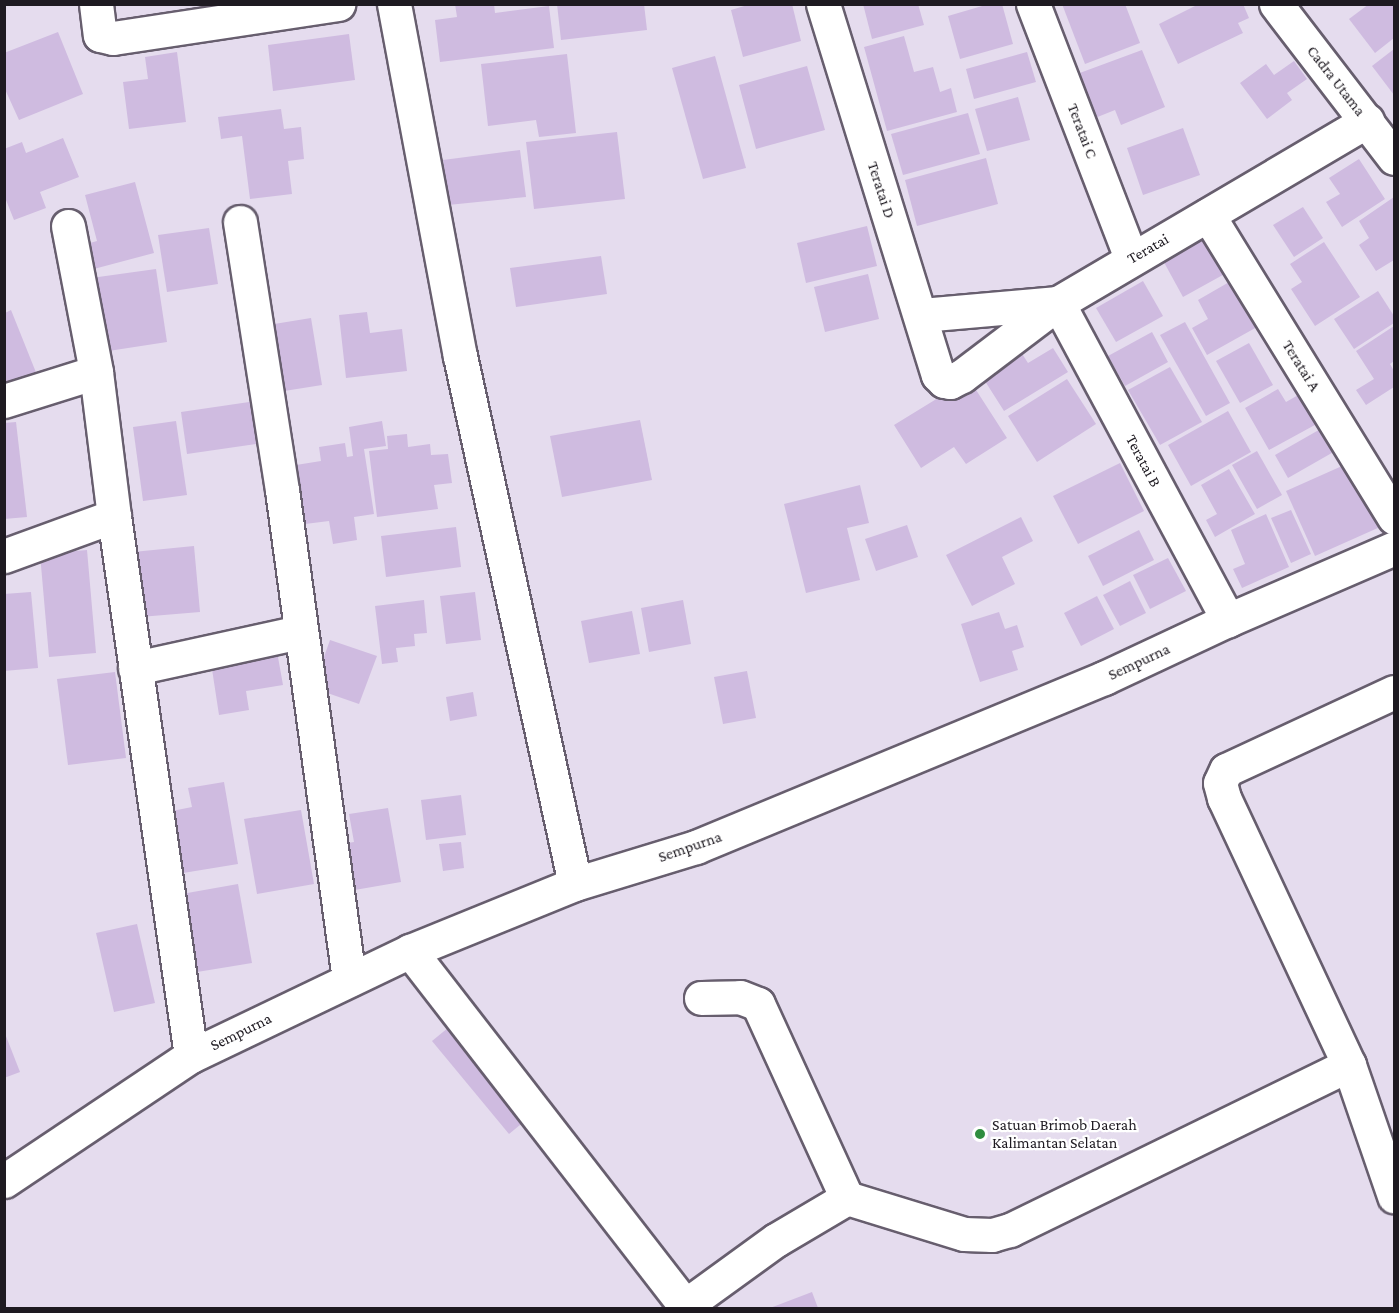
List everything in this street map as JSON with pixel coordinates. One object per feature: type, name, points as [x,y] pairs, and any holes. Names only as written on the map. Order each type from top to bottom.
[{"type":"street","points":[[96,4],[99,35],[113,38],[259,11],[338,4]]},
{"type":"street","points":[[394,4],[460,356],[575,885]]},
{"type":"street","name":"Teratai D","points":[[823,4],[938,375]]},
{"type":"street","name":"Teratai C","points":[[1033,4],[1131,258]]},
{"type":"street","name":"Cadra Utama","points":[[1276,4],[1395,158]]},
{"type":"street","name":"Teratai","points":[[938,375],[950,382],[962,376],[1058,303],[1367,121]]},
{"type":"street","name":"Teratai A","points":[[1208,215],[1395,517]]},
{"type":"street","points":[[240,222],[282,490],[349,979]]},
{"type":"street","points":[[68,226],[96,372],[135,668],[191,1056]]},
{"type":"street","points":[[921,315],[1058,303]]},
{"type":"street","name":"Teratai B","points":[[1058,303],[1228,620]]},
{"type":"street","points":[[4,401],[96,372]]},
{"type":"street","points":[[4,556],[114,516]]},
{"type":"street","name":"Sempurna","points":[[4,1181],[191,1056],[410,951],[575,885],[696,847],[1104,678],[1228,620],[1395,548]]},
{"type":"street","points":[[135,668],[300,632]]},
{"type":"street","points":[[1395,692],[1226,770],[1220,783],[1224,798],[1349,1065],[1395,1196]]},
{"type":"street","points":[[410,951],[684,1307],[776,1240],[848,1198],[964,1234],[992,1235],[1010,1230],[1349,1065]]},
{"type":"street","points":[[700,998],[740,997],[758,1004],[848,1198]]},
{"type":"building","points":[[455,4],[494,4],[495,13],[549,6],[554,48],[440,62],[435,20],[457,17]]},
{"type":"building","points":[[557,4],[644,4],[647,30],[561,40]]},
{"type":"building","points":[[751,4],[792,4],[801,41],[743,57],[731,10]]},
{"type":"building","points":[[863,4],[918,4],[924,25],[872,39]]},
{"type":"building","points":[[989,4],[1002,4],[1013,44],[960,59],[948,16]]},
{"type":"building","points":[[1062,4],[1125,4],[1140,43],[1085,64]]},
{"type":"building","points":[[1199,4],[1243,4],[1249,18],[1238,23],[1243,33],[1178,64],[1159,24]]},
{"type":"building","points":[[1369,4],[1394,4],[1394,38],[1375,53],[1349,19]]},
{"type":"building","points":[[58,32],[83,94],[19,120],[4,87],[4,53]]},
{"type":"building","points":[[349,34],[355,80],[273,91],[268,45]]},
{"type":"building","points":[[904,36],[914,72],[933,67],[940,92],[951,88],[957,112],[887,131],[864,47]]},
{"type":"building","points":[[1394,49],[1394,95],[1372,66]]},
{"type":"building","points":[[1142,50],[1165,107],[1121,125],[1115,110],[1095,118],[1077,74]]},
{"type":"building","points":[[177,52],[186,122],[129,129],[123,82],[148,79],[145,57]]},
{"type":"building","points":[[1027,52],[1036,82],[974,99],[966,69]]},
{"type":"building","points":[[567,54],[576,133],[539,137],[536,120],[488,126],[481,64]]},
{"type":"building","points":[[715,56],[746,168],[703,179],[672,68]]},
{"type":"building","points":[[1294,61],[1307,79],[1287,93],[1292,100],[1267,119],[1240,83],[1266,64],[1274,75]]},
{"type":"building","points":[[807,66],[825,130],[756,149],[739,85]]},
{"type":"building","points":[[1018,97],[1030,140],[987,151],[975,109]]},
{"type":"building","points":[[281,109],[284,129],[301,127],[304,159],[288,161],[292,194],[250,199],[242,136],[221,139],[218,117]]},
{"type":"building","points":[[968,113],[980,154],[903,175],[891,134]]},
{"type":"building","points":[[1183,128],[1200,175],[1143,195],[1127,148]]},
{"type":"building","points":[[617,132],[625,199],[534,209],[526,142]]},
{"type":"building","points":[[63,138],[79,177],[40,192],[46,208],[14,220],[4,195],[4,149],[22,142],[26,153]]},
{"type":"building","points":[[520,150],[526,197],[448,205],[443,160]]},
{"type":"building","points":[[986,158],[998,204],[917,226],[905,180]]},
{"type":"building","points":[[1359,159],[1385,199],[1342,227],[1326,202],[1340,194],[1329,178]]},
{"type":"building","points":[[135,182],[154,253],[90,270],[83,245],[97,241],[85,195]]},
{"type":"building","points":[[1394,197],[1394,260],[1376,271],[1359,245],[1369,238],[1359,221]]},
{"type":"building","points":[[1303,207],[1323,238],[1294,257],[1273,225]]},
{"type":"building","points":[[867,226],[877,266],[806,283],[797,243]]},
{"type":"building","points":[[209,228],[218,284],[167,292],[158,235]]},
{"type":"building","points":[[1206,230],[1230,271],[1183,297],[1160,255]]},
{"type":"building","points":[[1324,242],[1360,297],[1315,326],[1291,289],[1302,282],[1290,264]]},
{"type":"building","points":[[601,256],[607,294],[516,307],[510,268]]},
{"type":"building","points":[[156,269],[167,342],[102,352],[91,278]]},
{"type":"building","points":[[868,274],[879,319],[825,332],[814,287]]},
{"type":"building","points":[[1143,281],[1163,316],[1116,342],[1096,308]]},
{"type":"building","points":[[1231,281],[1257,327],[1207,355],[1192,328],[1208,319],[1198,300]]},
{"type":"building","points":[[1378,291],[1394,316],[1394,323],[1354,349],[1334,319]]},
{"type":"building","points":[[11,310],[37,375],[5,388],[5,313]]},
{"type":"building","points":[[367,312],[370,333],[402,329],[407,371],[346,378],[339,315]]},
{"type":"building","points":[[311,318],[322,385],[278,392],[268,325]]},
{"type":"building","points":[[1185,322],[1230,403],[1206,416],[1160,335]]},
{"type":"building","points":[[1394,326],[1394,361],[1390,364],[1394,371],[1394,387],[1366,405],[1356,390],[1374,379],[1356,351]]},
{"type":"building","points":[[1152,332],[1168,362],[1125,386],[1108,356]]},
{"type":"building","points":[[1015,343],[1028,363],[1053,348],[1068,372],[1004,411],[976,367]]},
{"type":"building","points":[[1249,343],[1273,385],[1240,403],[1216,361]]},
{"type":"building","points":[[1170,367],[1202,422],[1160,445],[1128,390]]},
{"type":"building","points":[[969,379],[1007,438],[966,464],[954,447],[921,468],[894,425]]},
{"type":"building","points":[[1067,379],[1096,424],[1037,462],[1008,416]]},
{"type":"building","points":[[1278,389],[1286,402],[1307,390],[1324,420],[1269,450],[1245,408]]},
{"type":"building","points":[[256,401],[262,443],[187,454],[181,412]]},
{"type":"building","points":[[1228,411],[1251,452],[1191,486],[1168,445]]},
{"type":"building","points":[[640,420],[652,480],[562,497],[550,436]]},
{"type":"building","points":[[176,421],[187,495],[143,501],[133,427]]},
{"type":"building","points":[[382,421],[386,446],[364,449],[374,514],[354,517],[357,540],[333,544],[329,521],[305,524],[296,465],[321,461],[319,447],[345,443],[347,457],[353,456],[349,427]]},
{"type":"building","points":[[16,422],[27,517],[4,519],[4,423]]},
{"type":"building","points":[[1324,427],[1337,450],[1288,478],[1275,455]]},
{"type":"building","points":[[407,434],[408,447],[430,444],[431,455],[448,454],[452,483],[434,485],[438,509],[377,517],[369,451],[388,449],[387,436]]},
{"type":"building","points":[[1257,451],[1282,495],[1257,509],[1232,465]]},
{"type":"building","points":[[1351,462],[1380,527],[1315,556],[1286,491]]},
{"type":"building","points":[[1120,463],[1144,511],[1078,544],[1053,496]]},
{"type":"building","points":[[1229,469],[1255,514],[1215,537],[1206,520],[1217,514],[1201,485]]},
{"type":"building","points":[[860,485],[869,523],[847,528],[860,580],[806,593],[784,504]]},
{"type":"building","points":[[1291,510],[1311,554],[1291,563],[1271,518]]},
{"type":"building","points":[[1266,514],[1289,567],[1242,588],[1233,569],[1245,564],[1231,530]]},
{"type":"building","points":[[1021,517],[1033,541],[1002,557],[1015,584],[972,606],[946,555]]},
{"type":"building","points":[[907,525],[918,557],[876,571],[865,539]]},
{"type":"building","points":[[456,527],[461,567],[386,577],[381,536]]},
{"type":"building","points":[[1139,530],[1154,560],[1103,586],[1088,556]]},
{"type":"building","points":[[194,546],[200,612],[140,617],[133,552]]},
{"type":"building","points":[[87,550],[96,653],[49,657],[40,554]]},
{"type":"building","points":[[1168,558],[1186,591],[1150,609],[1133,575]]},
{"type":"building","points":[[1130,581],[1146,613],[1120,626],[1103,595]]},
{"type":"building","points":[[31,592],[38,668],[4,671],[4,594]]},
{"type":"building","points":[[475,592],[481,640],[446,644],[440,596]]},
{"type":"building","points":[[1097,596],[1114,629],[1081,646],[1064,613]]},
{"type":"building","points":[[424,600],[427,633],[414,634],[415,646],[396,648],[398,662],[382,664],[375,606]]},
{"type":"building","points":[[683,600],[691,644],[649,652],[641,608]]},
{"type":"building","points":[[632,611],[640,654],[589,663],[581,621]]},
{"type":"building","points":[[999,612],[1005,629],[1017,625],[1024,647],[1012,651],[1018,670],[980,682],[961,624]]},
{"type":"building","points":[[330,640],[377,656],[359,704],[313,688]]},
{"type":"building","points":[[276,646],[283,685],[246,691],[249,710],[219,715],[210,656]]},
{"type":"building","points":[[747,671],[756,718],[723,724],[714,677]]},
{"type":"building","points":[[115,672],[126,758],[68,765],[57,679]]},
{"type":"building","points":[[473,692],[477,716],[450,721],[446,697]]},
{"type":"building","points":[[224,782],[238,864],[183,873],[172,811],[192,807],[188,788]]},
{"type":"building","points":[[461,795],[466,835],[426,840],[421,800]]},
{"type":"building","points":[[388,808],[401,882],[343,892],[335,845],[354,842],[349,814]]},
{"type":"building","points":[[301,810],[314,884],[257,894],[244,819]]},
{"type":"building","points":[[461,842],[464,868],[443,871],[439,844]]},
{"type":"building","points":[[238,884],[252,963],[191,973],[176,895]]},
{"type":"building","points":[[137,924],[155,1003],[114,1012],[96,933]]},
{"type":"building","points":[[454,1023],[531,1116],[509,1134],[432,1041]]},
{"type":"building","points":[[4,1031],[20,1072],[4,1078]]},
{"type":"building","points":[[812,1292],[818,1308],[770,1308]]},
{"type":"place","name":"Satuan Brimob Daerah Kalimantan Selatan","points":[[980,1134]]}]
